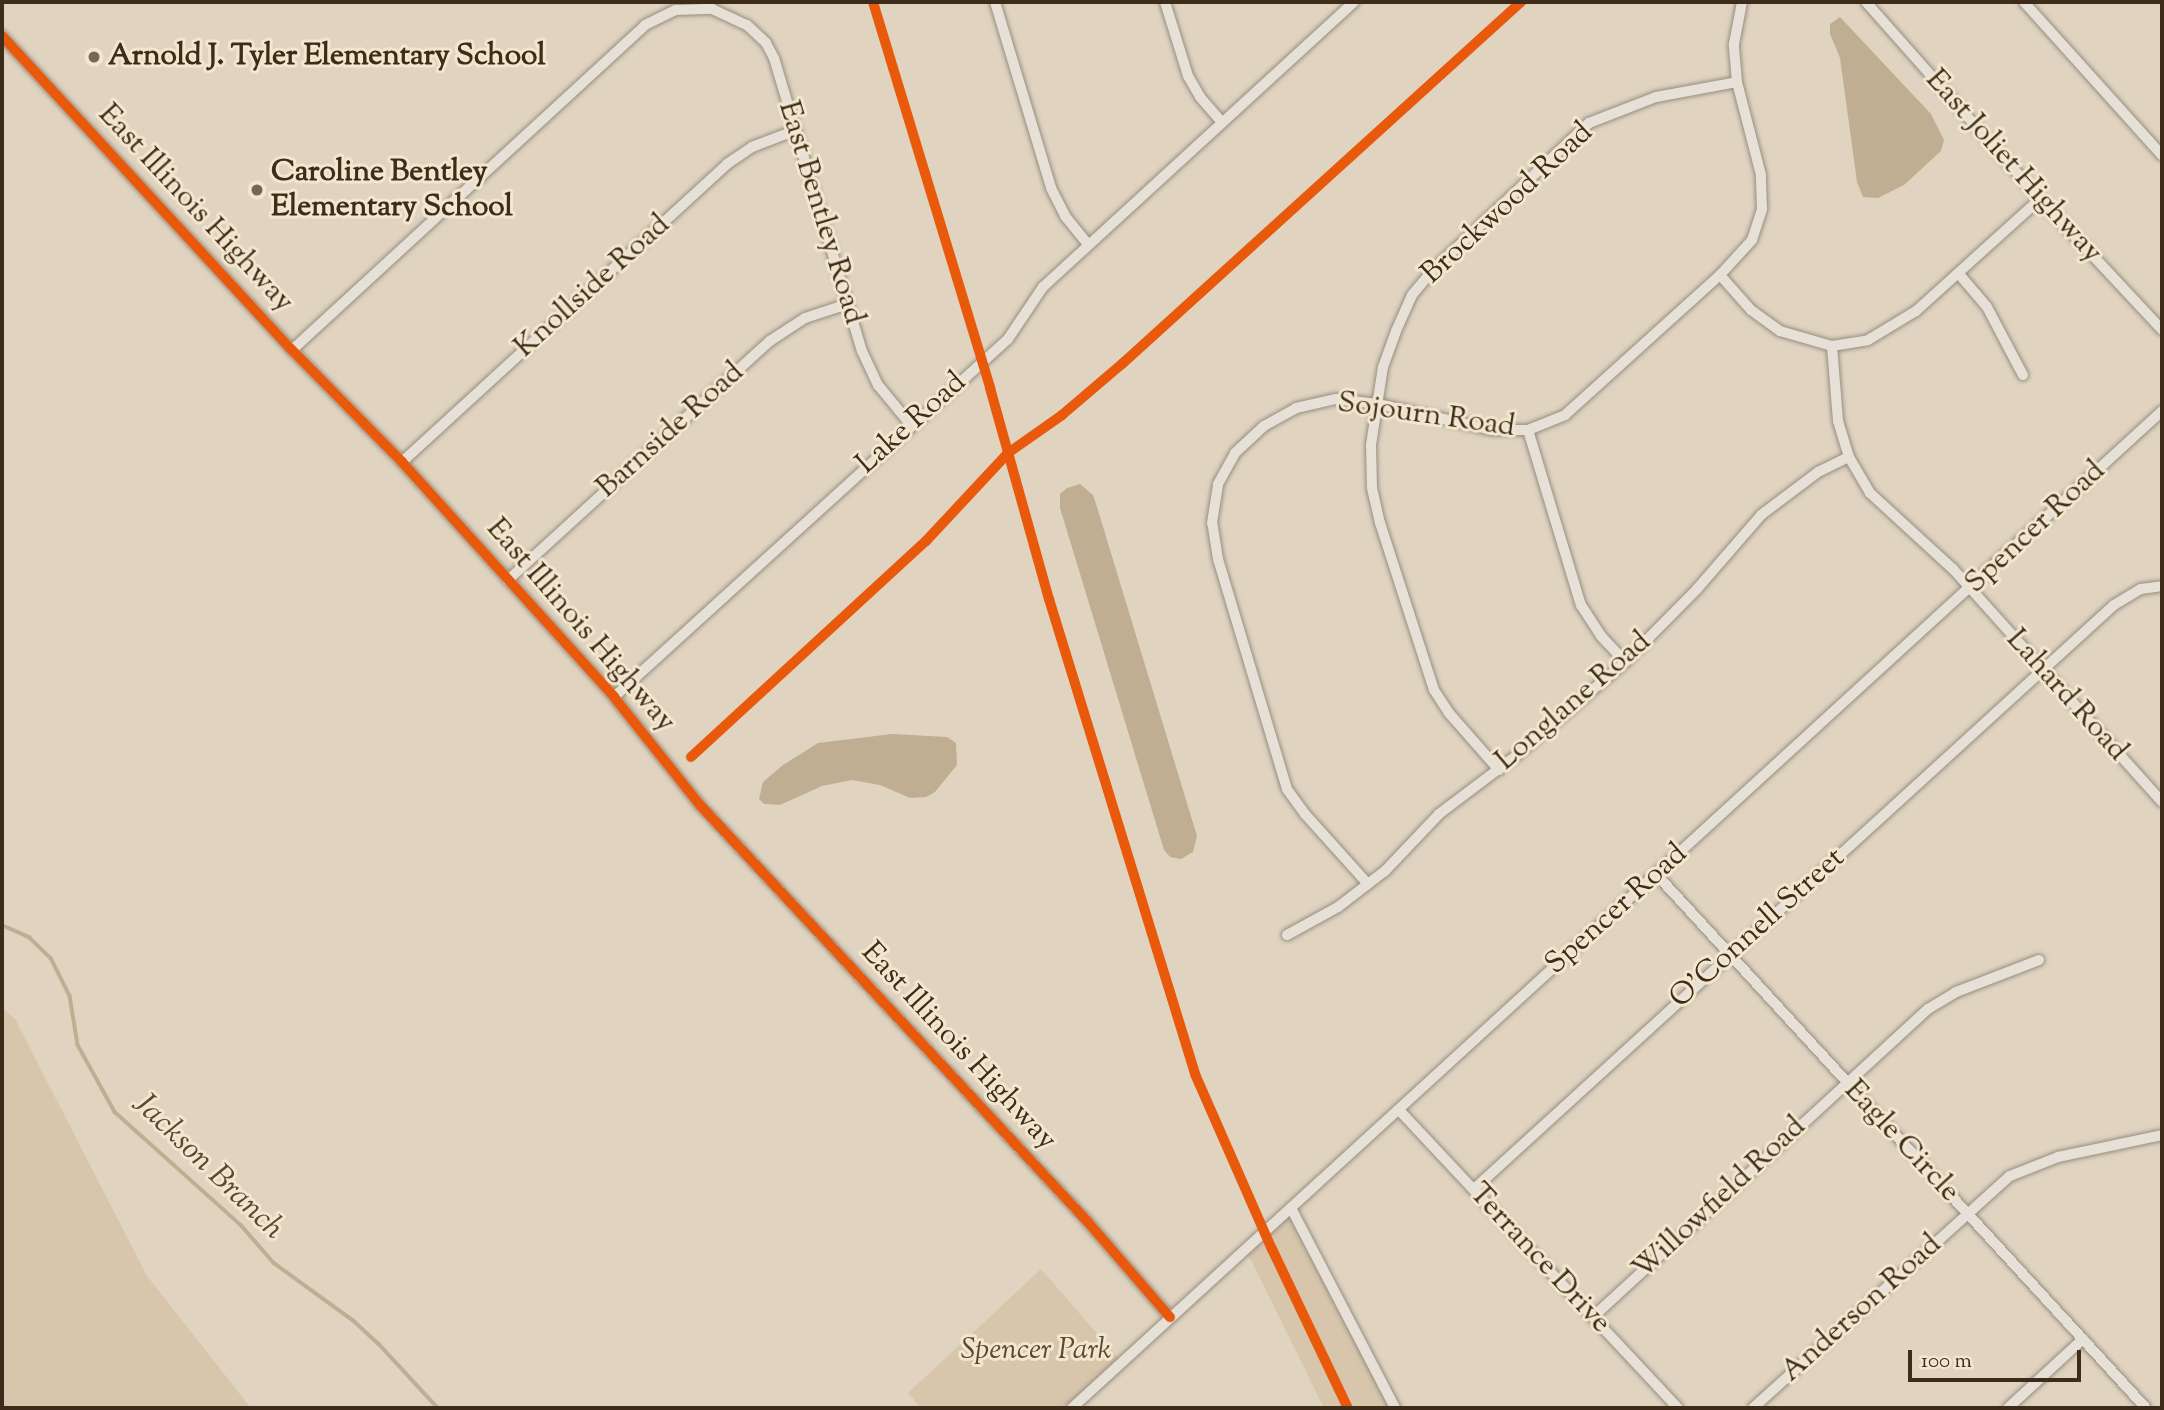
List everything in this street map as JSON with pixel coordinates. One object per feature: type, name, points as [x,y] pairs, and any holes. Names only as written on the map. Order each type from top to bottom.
[{"type":"street","points":[[995,2],[1051,188],[1065,216],[1088,244]]},
{"type":"street","points":[[1165,2],[1188,76],[1200,97],[1222,122]]},
{"type":"street","name":"Lake Road","points":[[614,697],[1008,339],[1038,291],[1354,2]]},
{"type":"street","name":"Sojourn Road","points":[[1368,884],[1305,814],[1287,789],[1218,559],[1212,523],[1218,484],[1235,453],[1264,426],[1296,408],[1336,400],[1378,404],[1492,430],[1528,430],[1565,415],[1720,275],[1752,240],[1762,209],[1761,175],[1737,82],[1734,44],[1742,2]]},
{"type":"street","name":"East Joliet Highway","points":[[1866,2],[2040,199],[2162,330]]},
{"type":"street","points":[[2024,2],[2162,155]]},
{"type":"street","name":"East Bentley Road","points":[[292,349],[645,25],[677,10],[702,8],[721,12],[747,24],[766,43],[774,58],[866,362],[888,398],[911,425]]},
{"type":"street","name":"East Illinois Highway","points":[[2,36],[292,349],[402,462],[614,697],[700,805],[1087,1221],[1170,1317]]},
{"type":"street","name":"Brockwood Road","points":[[1499,770],[1449,713],[1430,678],[1372,487],[1371,445],[1384,368],[1412,295],[1434,269],[1589,123],[1656,97],[1737,82]]},
{"type":"street","name":"Knollside Road","points":[[402,462],[727,164],[751,147],[796,130]]},
{"type":"street","points":[[1720,275],[1751,310],[1780,331],[1832,346],[1868,340],[1894,327],[1959,274],[2040,199]]},
{"type":"street","points":[[1959,274],[1993,316],[2023,374]]},
{"type":"street","name":"Barnside Road","points":[[508,580],[770,341],[805,318],[848,304]]},
{"type":"street","name":"Lahard Road","points":[[1832,346],[1838,421],[1849,457],[1870,493],[1939,555],[2162,802]]},
{"type":"street","name":"Spencer Road","points":[[1072,1408],[2162,411]]},
{"type":"street","points":[[1528,430],[1581,604],[1601,636],[1625,662]]},
{"type":"street","name":"Longlane Road","points":[[1287,935],[1338,906],[1368,884],[1456,800],[1499,770],[1625,662],[1697,589],[1760,515],[1818,472],[1849,457]]},
{"type":"street","name":"O'Connell Street","points":[[1474,1189],[2120,601],[2141,589],[2162,586]]},
{"type":"street","name":"Eagle Circle","points":[[1657,875],[2146,1408]]},
{"type":"street","name":"Willowfield Road","points":[[1594,1316],[1937,1002],[2039,960]]},
{"type":"street","name":"Terrance Drive","points":[[1399,1110],[1678,1408]]},
{"type":"street","name":"Anderson Road","points":[[1753,1408],[2010,1176],[2024,1168],[2058,1157],[2162,1135]]},
{"type":"street","points":[[1291,1208],[1395,1408]]},
{"type":"street","points":[[2008,1408],[2083,1339]]},
{"type":"green space","points":[[2,1007],[15,1019],[147,1276],[251,1408],[2,1408]]},
{"type":"green space","points":[[1296,1210],[1398,1408],[1324,1408],[1244,1246]]},
{"type":"green space","name":"Spencer Park","points":[[1041,1269],[1120,1360],[1068,1408],[921,1408],[908,1393]]},
{"type":"shaded area","points":[[1840,17],[1931,114],[1944,140],[1941,151],[1904,185],[1878,198],[1863,197],[1857,182],[1840,58],[1830,34],[1830,24]]},
{"type":"shaded area","points":[[1080,484],[1093,495],[1097,507],[1197,836],[1193,852],[1181,859],[1170,857],[1164,850],[1060,508],[1060,494],[1067,488]]},
{"type":"shaded area","points":[[892,734],[947,737],[956,743],[957,765],[935,792],[926,797],[910,798],[880,785],[852,780],[822,786],[780,805],[764,804],[759,799],[763,782],[783,765],[818,743]]},
{"type":"waterway","name":"Jackson Branch","points":[[2,925],[29,937],[51,958],[70,996],[78,1045],[115,1112],[241,1225],[274,1263],[354,1321],[438,1408]]},
{"type":"cycle path","points":[[873,2],[990,388],[1049,599],[1195,1074],[1272,1249],[1348,1408]]},
{"type":"cycle path","points":[[691,757],[926,541],[1008,453],[1062,415],[1122,364],[1521,2]]},
{"type":"cycle path","points":[[2,36],[292,350],[402,462],[614,697],[700,805],[1087,1221],[1170,1317]]},
{"type":"place","name":"Arnold J. Tyler Elementary School","points":[[94,57]]},
{"type":"place","name":"Caroline Bentley Elementary School","points":[[257,190]]}]
